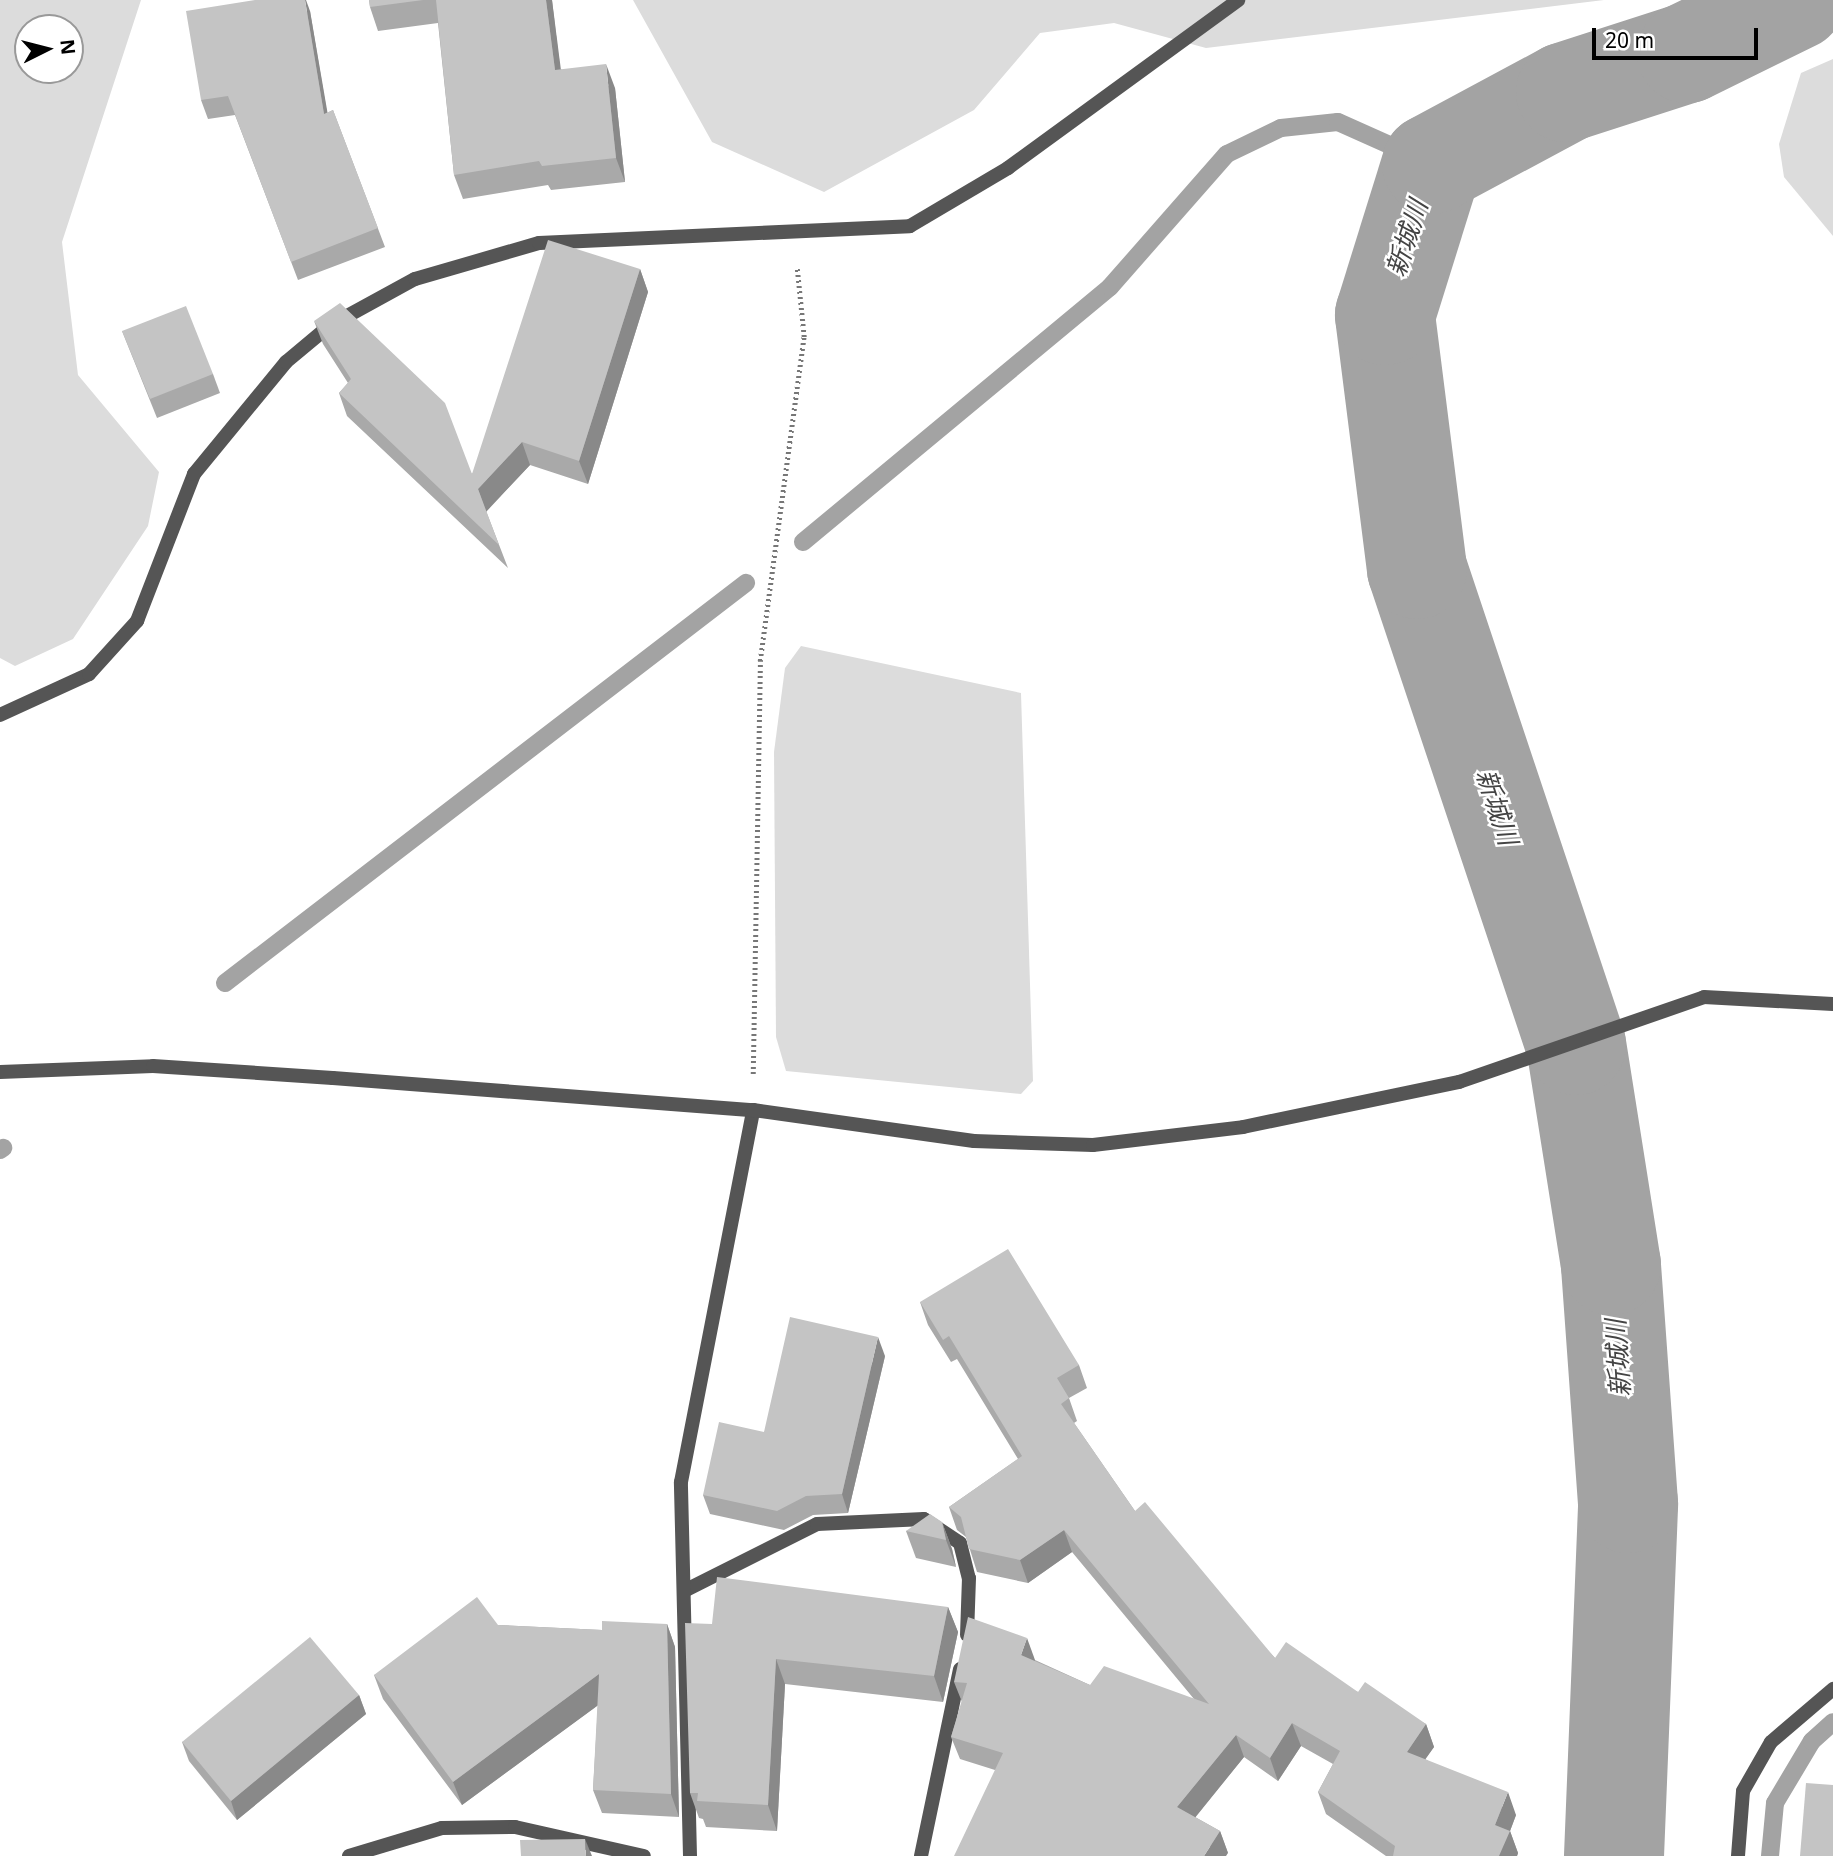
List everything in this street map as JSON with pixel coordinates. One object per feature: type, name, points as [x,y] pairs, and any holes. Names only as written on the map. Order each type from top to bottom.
[{"type":"street","points":[[0,715],[89,674],[137,621],[194,474],[286,362],[329,326],[415,279],[539,243],[910,226],[1008,168],[1238,0]]},
{"type":"street","points":[[0,1072],[153,1066],[753,1110],[974,1140],[1093,1145],[1243,1127],[1459,1082],[1704,997],[1833,1004]]},
{"type":"street","points":[[690,1856],[681,1482],[753,1110]]},
{"type":"street","points":[[684,1591],[817,1524],[924,1519],[960,1544],[969,1578],[968,1630],[920,1856]]},
{"type":"street","points":[[1738,1856],[1742,1791],[1771,1742],[1833,1689]]},
{"type":"street","points":[[349,1856],[442,1828],[515,1827],[644,1856]]},
{"type":"path","points":[[753,1110],[760,660],[804,337],[793,232]]},
{"type":"shaded area","points":[[0,0],[141,0],[62,242],[78,375],[159,472],[148,526],[73,639],[15,666],[0,658]]},
{"type":"shaded area","points":[[633,0],[1604,0],[1206,48],[1114,23],[1040,33],[974,110],[824,192],[712,142]]},
{"type":"shaded area","points":[[1833,59],[1833,236],[1784,177],[1779,144],[1801,73]]},
{"type":"shaded area","points":[[801,646],[1021,693],[1033,1081],[1021,1094],[786,1071],[776,1037],[774,752],[785,668]]},
{"type":"building","points":[[255,0],[305,0],[324,114],[333,110],[378,228],[291,262],[228,96],[201,100],[186,11]]},
{"type":"building","points":[[369,0],[423,0],[370,7]]},
{"type":"building","points":[[436,0],[546,0],[555,70],[606,64],[616,158],[542,166],[539,161],[454,175]]},
{"type":"building","points":[[548,240],[640,269],[579,461],[522,442],[478,489],[499,545],[339,393],[351,379],[314,321],[340,303],[445,403],[472,474]]},
{"type":"building","points":[[186,306],[213,374],[150,399],[122,331]]},
{"type":"building","points":[[1008,1249],[1079,1365],[1057,1378],[1069,1398],[1061,1404],[1135,1511],[1145,1502],[1275,1658],[1286,1642],[1358,1692],[1365,1682],[1426,1724],[1407,1752],[1508,1792],[1495,1825],[1510,1831],[1499,1856],[1393,1856],[1395,1846],[1318,1792],[1340,1751],[1292,1723],[1270,1758],[1236,1735],[1177,1807],[1220,1831],[1204,1856],[954,1856],[1003,1753],[951,1737],[967,1683],[954,1682],[968,1617],[1027,1638],[1021,1655],[1090,1685],[1104,1666],[1209,1704],[1064,1530],[1020,1560],[969,1549],[961,1517],[949,1507],[1022,1456],[949,1336],[943,1340],[920,1302]]},
{"type":"building","points":[[790,1317],[878,1337],[842,1494],[806,1496],[777,1511],[703,1495],[719,1422],[764,1432]]},
{"type":"building","points":[[930,1514],[942,1522],[946,1540],[906,1531]]},
{"type":"building","points":[[717,1577],[948,1607],[934,1676],[776,1659],[768,1805],[697,1801],[698,1793],[690,1793],[685,1623],[712,1624]]},
{"type":"building","points":[[477,1597],[498,1625],[602,1630],[602,1621],[667,1624],[671,1794],[593,1790],[599,1674],[453,1782],[374,1675]]},
{"type":"building","points":[[310,1637],[359,1695],[231,1801],[182,1742]]},
{"type":"building","points":[[1806,1783],[1833,1785],[1833,1856],[1800,1856]]},
{"type":"building","points":[[585,1839],[586,1856],[521,1856],[520,1840]]},
{"type":"waterway","name":"新城川","points":[[1614,1856],[1628,1503],[1611,1265],[1576,1045],[1417,569],[1385,315],[1432,164],[1566,92],[1687,53],[1795,0]]},
{"type":"waterway","points":[[803,542],[1110,287],[1227,154],[1281,128],[1338,122],[1432,164]]},
{"type":"waterway","points":[[225,983],[746,583]]},
{"type":"waterway","points":[[1770,1856],[1775,1803],[1812,1741],[1833,1722]]}]
